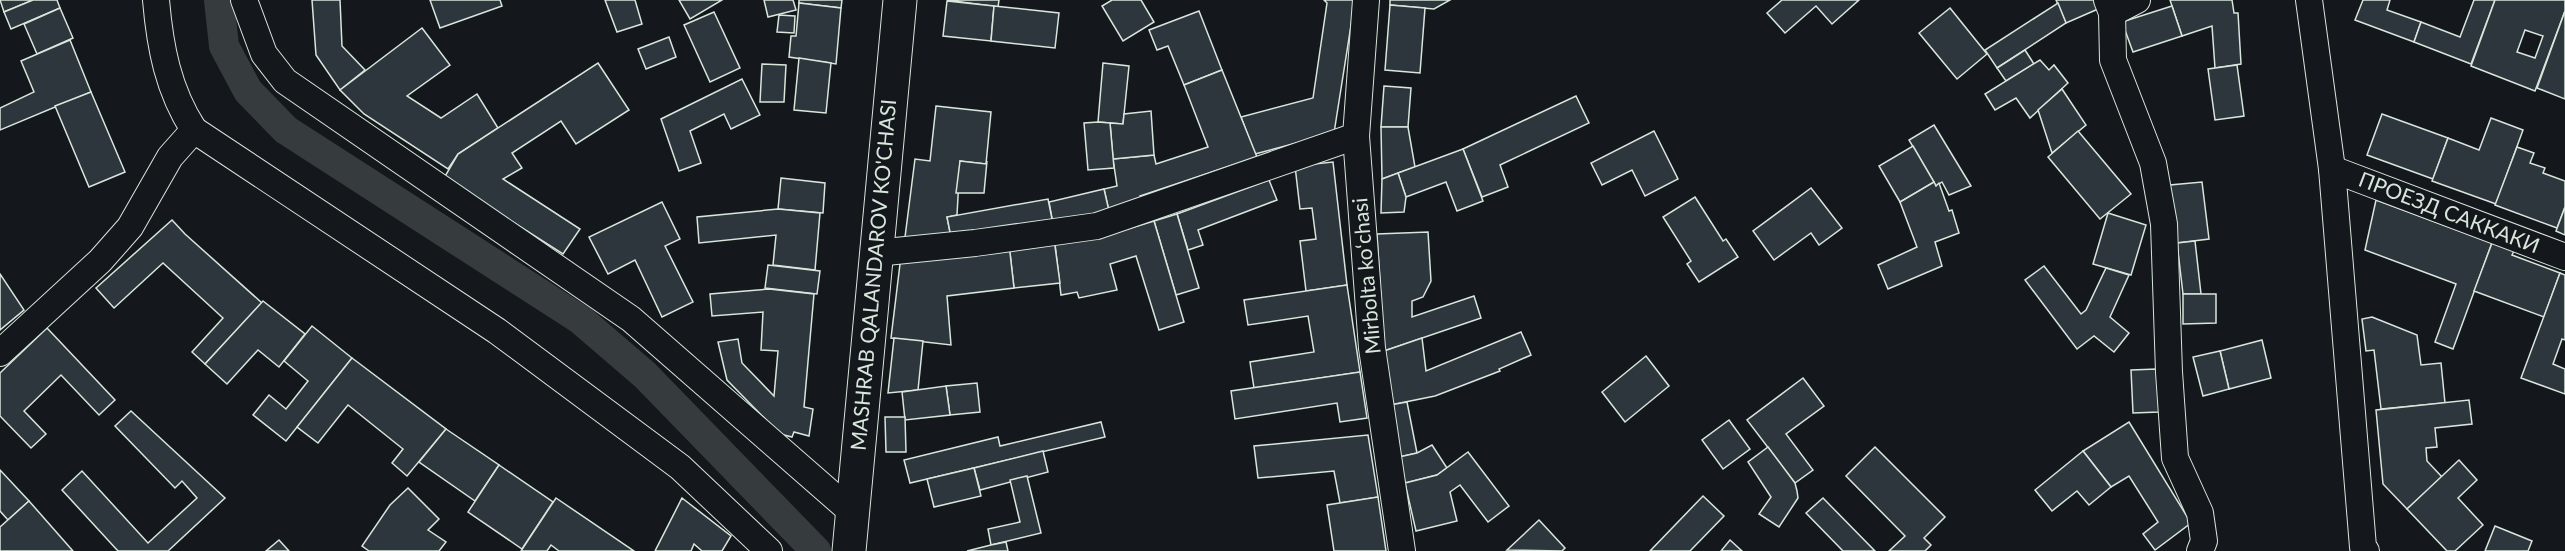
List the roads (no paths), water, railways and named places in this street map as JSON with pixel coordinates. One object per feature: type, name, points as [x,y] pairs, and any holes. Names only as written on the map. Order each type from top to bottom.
[{"type":"main road","name":"MASHRAB QALANDAROV KO'CHASI","points":[[849,551],[900,0]]},
{"type":"street","points":[[156,0],[158,31],[169,81],[182,111],[194,130],[497,331],[680,467],[769,551]]},
{"type":"street","points":[[244,0],[264,54],[285,81],[631,319],[853,514]]},
{"type":"street","name":"Mirbolta koʻchasi","points":[[1366,0],[1356,136],[1372,348],[1402,551]]},
{"type":"street","points":[[2137,0],[2109,6],[2113,60],[2153,163],[2164,224],[2169,372],[2175,458],[2200,513],[2204,541],[2200,551]]},
{"type":"street","points":[[2309,0],[2332,169],[2363,547],[2366,551]]},
{"type":"street","points":[[0,353],[100,261],[130,227],[170,157],[194,130]]},
{"type":"street","points":[[876,253],[975,243],[1097,226],[1356,136]]},
{"type":"street","name":"ПРОЕЗД САККАКИ","points":[[2332,169],[2565,257]]},
{"type":"waterway","points":[[219,0],[224,46],[248,91],[286,130],[581,320],[645,375],[816,551]]}]
